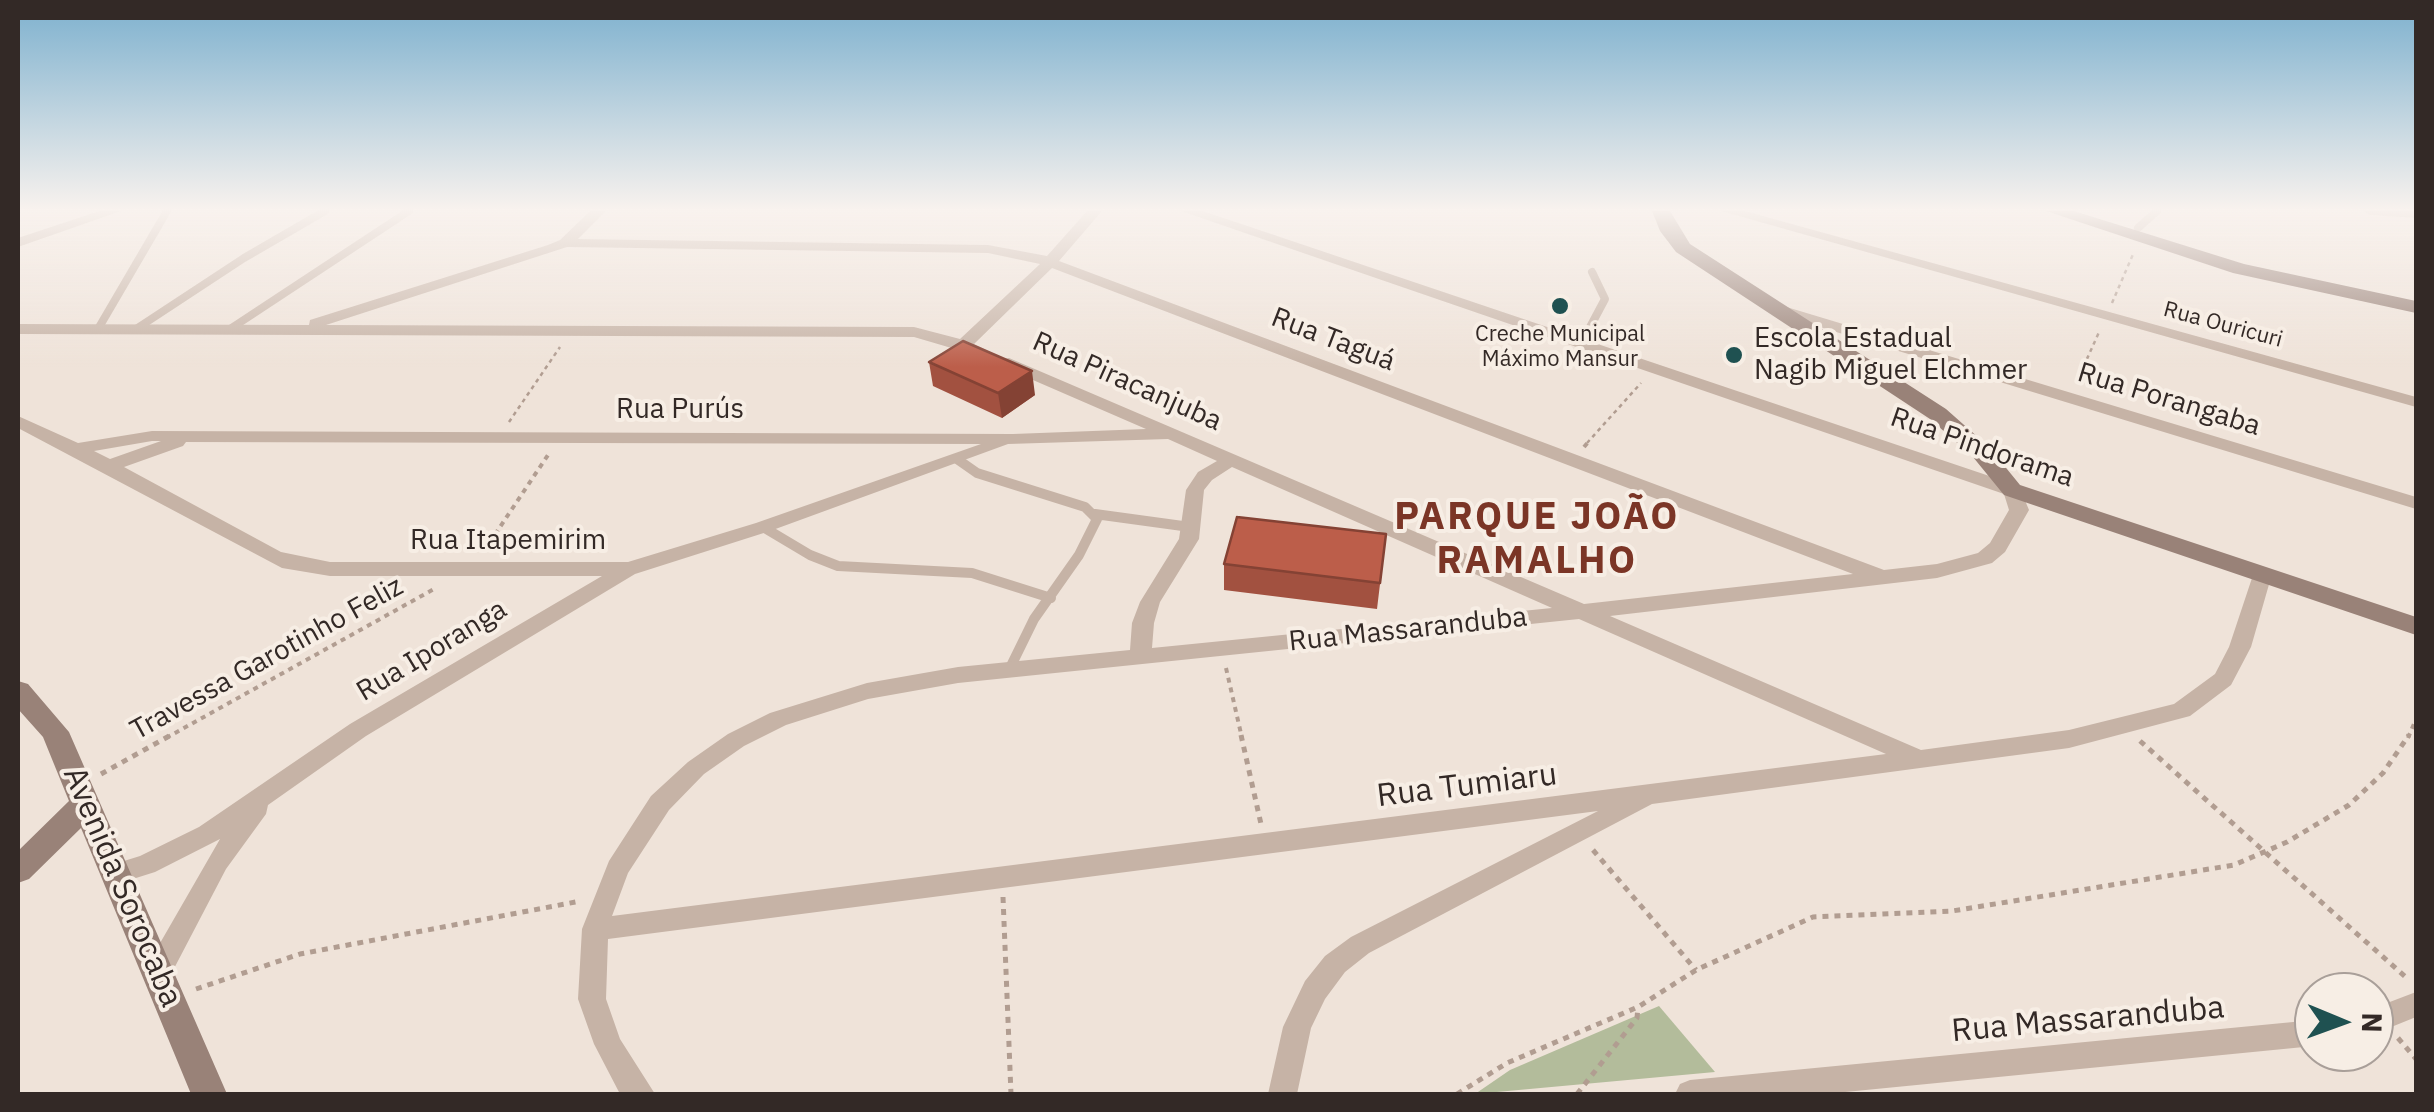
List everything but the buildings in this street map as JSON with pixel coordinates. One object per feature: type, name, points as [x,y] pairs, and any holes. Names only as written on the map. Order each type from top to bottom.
[{"type":"street","points":[[295,330],[506,263]]},
{"type":"street","points":[[964,344],[1049,263]]},
{"type":"street","name":"Rua Taguá","points":[[1052,263],[1883,578]]},
{"type":"street","name":"Rua Pindorama","points":[[1341,263],[2416,626]]},
{"type":"street","points":[[1707,263],[1938,414],[1981,452],[2012,490]]},
{"type":"street","name":"Rua Ouricuri","points":[[1915,263],[2416,402]]},
{"type":"street","points":[[2215,263],[2416,307]]},
{"type":"street","points":[[2263,263],[2416,294]]},
{"type":"street","name":"Rua Porangaba","points":[[1780,310],[2416,503]]},
{"type":"street","name":"Rua Piracanjuba","points":[[18,330],[914,332],[964,344],[1915,758]]},
{"type":"street","points":[[1868,366],[1874,356],[1906,348]]},
{"type":"street","name":"Rua Itapemirim","points":[[18,422],[109,466],[289,564],[330,568],[629,568],[763,527],[1013,439]]},
{"type":"street","name":"Rua Purús","points":[[76,449],[152,436],[1013,439],[1172,434]]},
{"type":"street","name":"Rua Purús","points":[[109,466],[188,438]]},
{"type":"street","points":[[1140,656],[1143,623],[1150,602],[1180,558],[1191,528],[1200,481],[1231,460]]},
{"type":"street","name":"Rua Massaranduba","points":[[640,1094],[631,1086],[599,1024],[592,999],[595,928],[605,897],[618,868],[660,803],[696,768],[736,740],[778,719],[853,694],[958,675],[1581,612],[1964,566],[1998,548],[2019,510],[2012,490]]},
{"type":"street","name":"Rua Iporanga","points":[[116,873],[174,853],[208,834],[358,730],[629,568]]},
{"type":"street","name":"Rua Tumiaru","points":[[595,928],[1653,794],[2069,739],[2125,728],[2182,710],[2223,679],[2240,647],[2262,574]]},
{"type":"street","name":"Avenida Sorocaba","points":[[18,691],[55,732],[210,1094]]},
{"type":"street","name":"Rua Iporanga","points":[[164,985],[217,862],[270,790]]},
{"type":"street","points":[[18,870],[83,794]]},
{"type":"street","points":[[1283,1094],[1297,1027],[1315,990],[1335,964],[1360,945],[1653,794]]},
{"type":"street","name":"Rua Massaranduba","points":[[1690,1094],[1790,1089],[2294,1036]]},
{"type":"lane","points":[[98,329],[137,263]]},
{"type":"lane","points":[[136,329],[237,263]]},
{"type":"lane","points":[[230,330],[331,263]]},
{"type":"lane","points":[[1581,344],[1605,299],[1592,272]]},
{"type":"lane","points":[[957,459],[977,473],[1050,494],[1095,514],[1191,528]]},
{"type":"lane","points":[[1009,670],[1034,619],[1080,555],[1095,514]]},
{"type":"lane","points":[[763,527],[838,566],[972,573],[1051,598]]},
{"type":"path","points":[[499,436],[571,331]]},
{"type":"path","points":[[1573,460],[1655,368]]},
{"type":"path","points":[[473,567],[560,436]]},
{"type":"path","name":"Travessa Garotinho Feliz","points":[[83,794],[473,567]]},
{"type":"path","points":[[1222,648],[1266,844]]},
{"type":"path","points":[[1457,1094],[1507,1063],[1638,1007],[1696,970],[1812,917],[1952,911],[2205,871],[2264,853],[2333,814],[2372,786],[2408,741],[2416,719]]},
{"type":"path","points":[[2125,728],[2416,986]]},
{"type":"path","points":[[1580,834],[1696,970]]},
{"type":"path","points":[[1002,877],[1011,1094]]},
{"type":"path","points":[[164,985],[300,954],[605,897]]},
{"type":"path","points":[[1578,1094],[1637,1018],[1638,1007]]},
{"type":"path","points":[[2394,1037],[2416,1060]]},
{"type":"green space","points":[[1659,1006],[1715,1072],[1475,1094],[1510,1070]]},
{"type":"place","name":"Creche Municipal Máximo Mansur","points":[[1560,306]]},
{"type":"place","name":"Escola Estadual Nagib Miguel Elchmer","points":[[1734,355]]},
{"type":"district","name":"PARQUE JOÃO RAMALHO","points":[[1537,540]]}]
